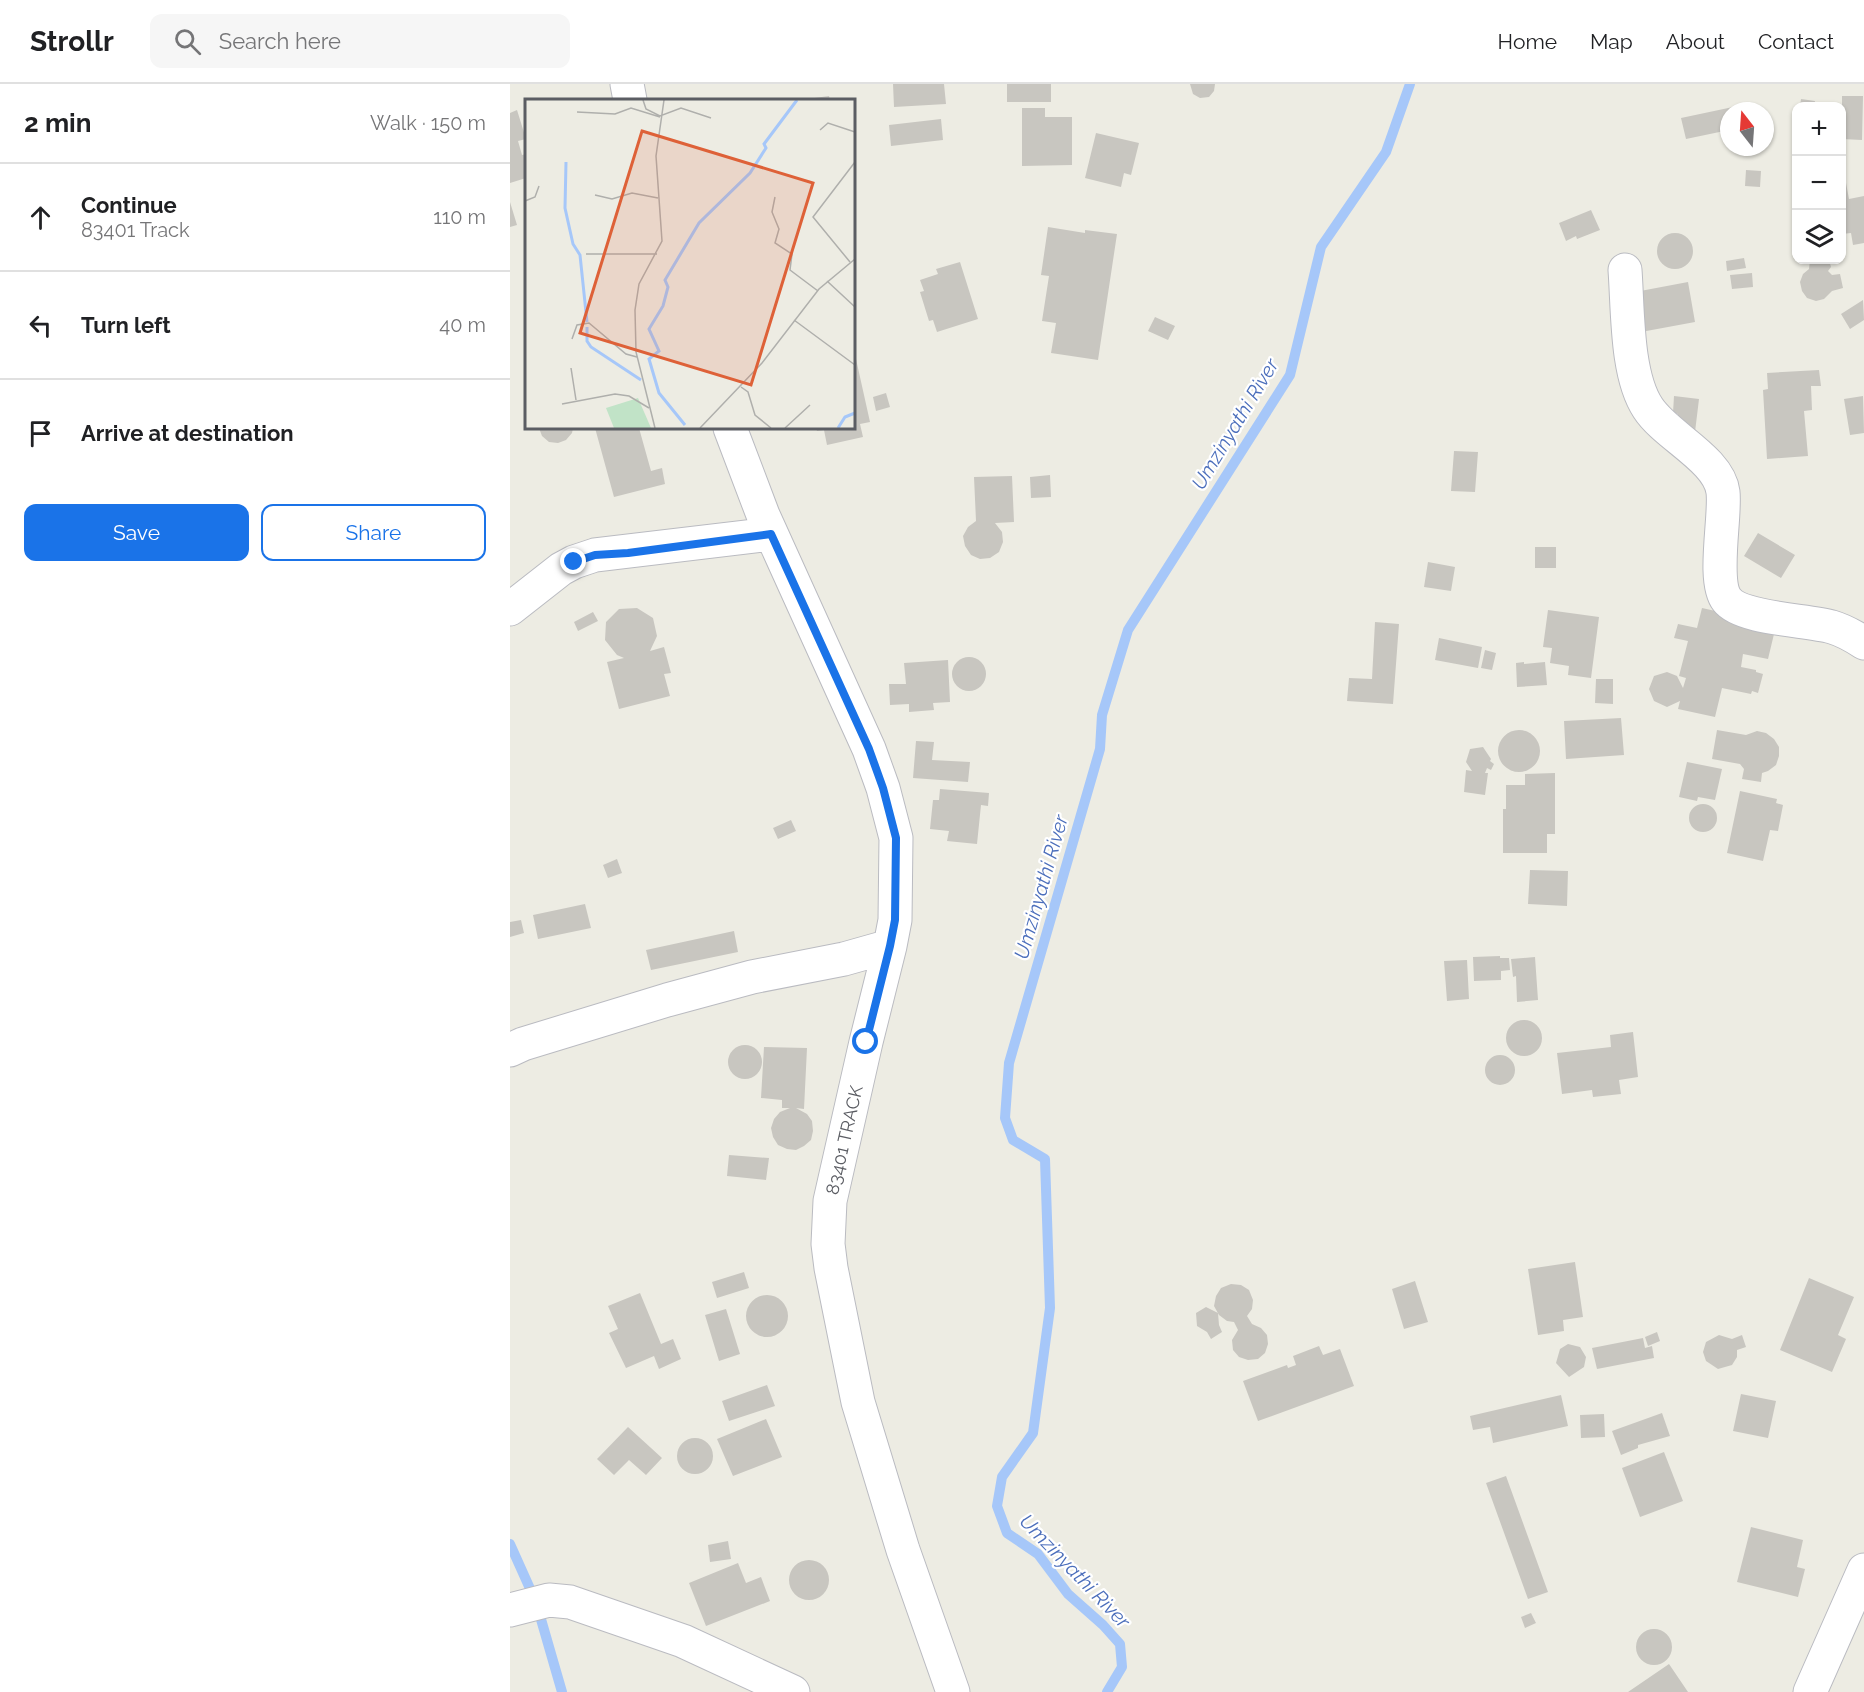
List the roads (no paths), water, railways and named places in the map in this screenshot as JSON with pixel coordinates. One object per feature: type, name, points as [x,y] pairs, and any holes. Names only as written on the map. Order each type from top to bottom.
[{"type":"street","points":[[627,84],[630,99]]},
{"type":"street","points":[[1625,270],[1632,364],[1638,388],[1648,408],[1660,423],[1710,467],[1719,480],[1723,492],[1720,543],[1722,588],[1726,600],[1736,608],[1750,613],[1833,627],[1864,644]]},
{"type":"street","name":"83401 TRACK","points":[[730,429],[771,534],[869,749],[883,788],[896,838],[895,920],[830,1201],[828,1244],[858,1402],[903,1550],[953,1692]]},
{"type":"street","points":[[510,609],[561,569],[595,555],[628,553],[771,534]]},
{"type":"street","points":[[510,1050],[667,1000],[752,977],[844,959],[890,946]]},
{"type":"street","points":[[1810,1692],[1864,1569]]},
{"type":"street","points":[[510,1610],[549,1600],[570,1602],[683,1641],[793,1692]]},
{"type":"waterway","name":"Umzinyathi River","points":[[1107,1692],[1122,1667],[1120,1644],[1103,1625],[1068,1594],[1038,1554],[1007,1533],[997,1506],[1002,1477],[1033,1433],[1050,1308],[1045,1159],[1013,1140],[1005,1118],[1009,1063],[1100,749],[1102,715],[1128,630],[1290,375],[1321,247],[1386,152],[1410,84]]},
{"type":"waterway","points":[[510,1544],[536,1602],[562,1692]]}]
